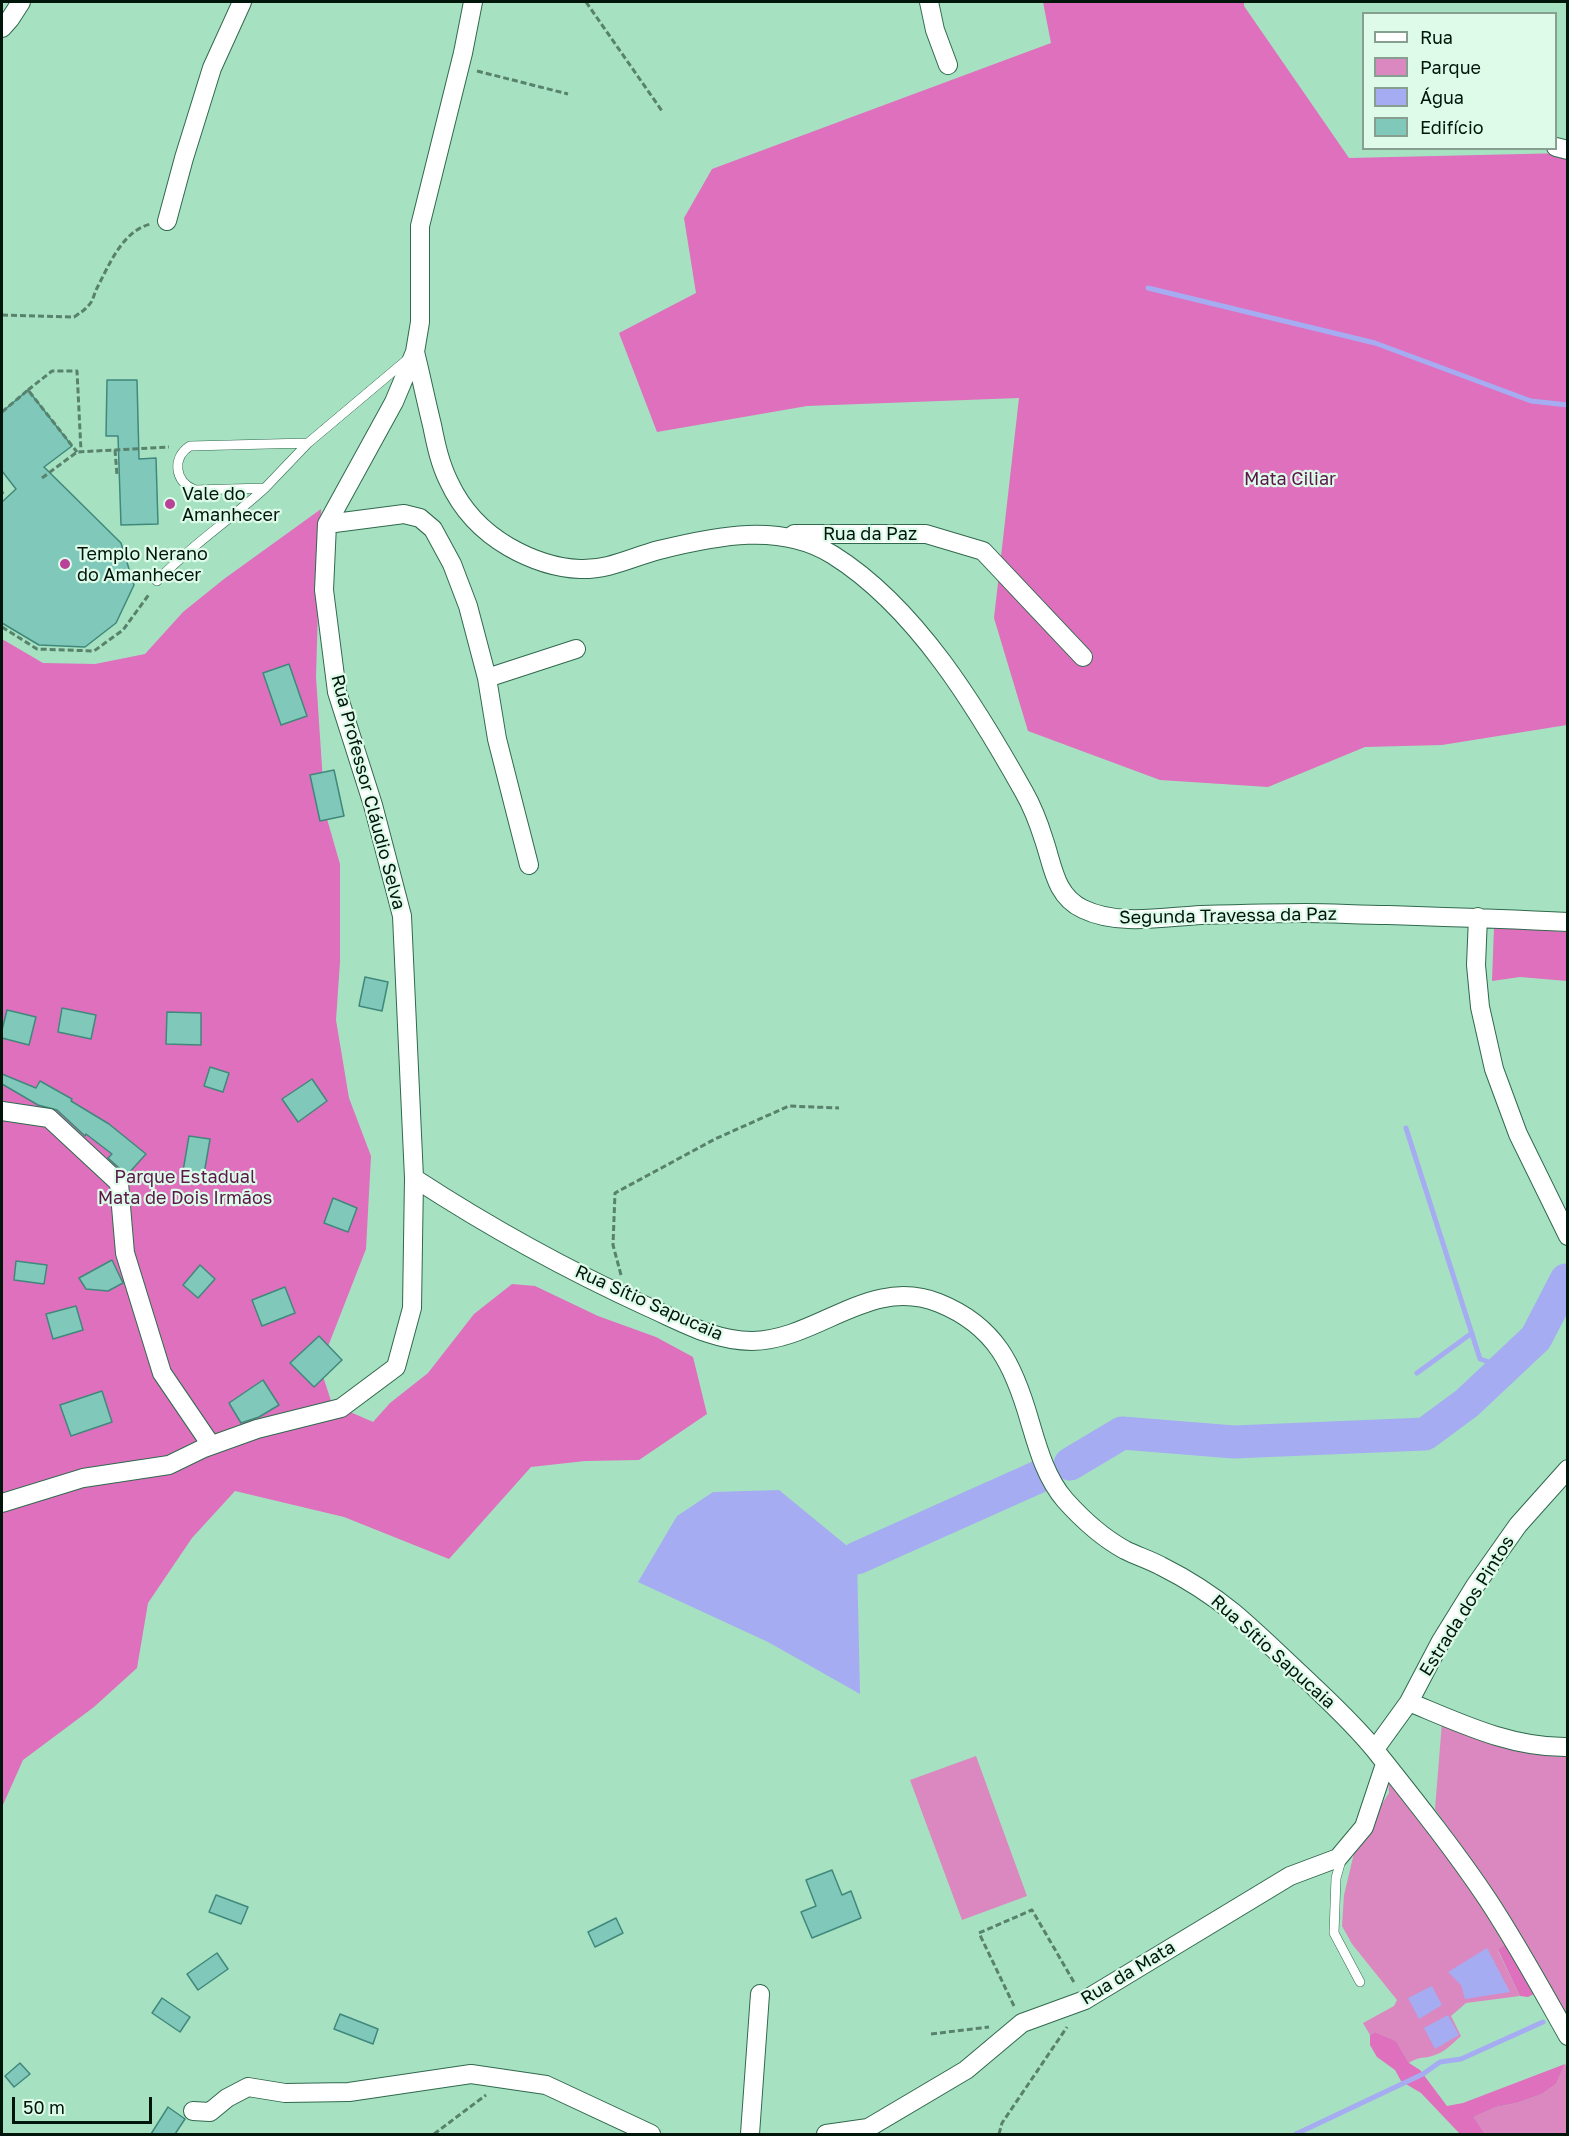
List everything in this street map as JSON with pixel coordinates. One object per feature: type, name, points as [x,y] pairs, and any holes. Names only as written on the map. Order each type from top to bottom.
[{"type":"street","points":[[2,28],[21,2]]},
{"type":"street","points":[[167,221],[212,68],[242,2]]},
{"type":"street","name":"Rua Professor Cláudio Selva","points":[[2,1503],[83,1478],[169,1466],[211,1445],[257,1429],[340,1408],[396,1367],[412,1308],[414,1178],[402,916],[373,805],[337,692],[324,590],[327,524],[394,402],[415,352],[420,322],[420,226],[460,66],[473,2]]},
{"type":"street","points":[[929,2],[935,30],[948,65]]},
{"type":"street","name":"Segunda Travessa da Paz","points":[[415,352],[440,460],[449,484],[468,513],[494,538],[524,556],[554,566],[581,569],[613,566],[657,551],[718,537],[753,533],[796,538],[830,552],[856,571],[886,597],[930,646],[977,711],[1027,796],[1062,892],[1079,908],[1106,918],[1310,913],[1478,917]]},
{"type":"street","points":[[327,524],[404,514],[420,518],[433,529],[452,564],[468,606],[487,678],[497,739],[529,866]]},
{"type":"street","name":"Rua da Paz","points":[[753,533],[926,534],[983,551],[1083,657]]},
{"type":"street","points":[[487,678],[576,649]]},
{"type":"street","points":[[1568,922],[1478,917],[1476,965],[1480,1007],[1494,1069],[1518,1134],[1568,1236]]},
{"type":"street","points":[[2,1111],[49,1119],[119,1183],[125,1254],[162,1373],[211,1445]]},
{"type":"street","name":"Rua Sítio Sapucaia","points":[[414,1178],[515,1240],[627,1297],[709,1334],[728,1339],[753,1341],[779,1338],[874,1299],[907,1295],[935,1301],[964,1314],[988,1334],[1009,1362],[1026,1407],[1041,1459],[1062,1497],[1086,1521],[1123,1549],[1183,1578],[1231,1610],[1330,1702],[1380,1757]]},
{"type":"street","name":"Estrada dos Pintos","points":[[1380,1757],[1441,1641],[1475,1586],[1518,1525],[1568,1469]]},
{"type":"street","points":[[1409,1702],[1476,1730],[1519,1742],[1568,1747]]},
{"type":"street","points":[[1380,1757],[1488,1900],[1568,2036]]},
{"type":"street","name":"Rua da Mata","points":[[826,2134],[868,2128],[966,2070],[1022,2023],[1085,2000],[1290,1876],[1338,1858],[1364,1827],[1380,1757]]},
{"type":"street","points":[[750,2134],[760,1994]]},
{"type":"street","points":[[193,2111],[210,2112],[226,2097],[248,2087],[285,2093],[349,2092],[471,2074],[546,2085],[651,2134]]},
{"type":"lane","points":[[157,581],[172,565],[246,506],[308,444],[415,352]]},
{"type":"lane","points":[[265,488],[195,490],[179,479],[177,462],[185,449],[190,446],[308,444]]},
{"type":"lane","points":[[1344,1850],[1336,1878],[1335,1933],[1360,1982]]},
{"type":"path","points":[[586,2],[662,111]]},
{"type":"path","points":[[460,66],[568,94]]},
{"type":"path","points":[[2,315],[74,317],[91,303],[102,278],[128,237],[136,229],[167,221]]},
{"type":"path","points":[[2,412],[52,371],[77,371],[79,451]]},
{"type":"path","points":[[28,390],[79,451]]},
{"type":"path","points":[[42,478],[79,451],[169,447]]},
{"type":"path","points":[[115,450],[117,475]]},
{"type":"path","points":[[2,627],[37,649],[94,651],[123,630],[147,600],[157,581]]},
{"type":"path","points":[[627,1297],[613,1245],[615,1193],[715,1139],[789,1106],[839,1108]]},
{"type":"path","points":[[932,2034],[1022,2023],[979,1933],[1032,1910],[1085,2000],[1002,2123],[999,2134]]},
{"type":"path","points":[[434,2134],[506,2079]]},
{"type":"green space","name":"Mata Ciliar","points":[[1043,2],[1244,2],[1244,6],[1349,158],[1567,153],[1567,725],[1442,745],[1365,747],[1268,787],[1160,780],[1028,731],[994,618],[1019,398],[807,406],[657,432],[619,333],[696,293],[684,218],[712,169],[1051,43]]},
{"type":"green space","name":"Parque Estadual Mata de Dois Irmãos","points":[[321,509],[316,677],[325,812],[340,864],[340,962],[336,1020],[349,1098],[371,1156],[366,1249],[320,1367],[332,1404],[373,1422],[390,1403],[428,1373],[474,1314],[512,1284],[535,1286],[598,1316],[656,1337],[693,1357],[707,1414],[639,1460],[585,1461],[531,1467],[449,1559],[344,1517],[235,1491],[192,1538],[148,1603],[137,1668],[94,1707],[23,1760],[2,1807],[2,639],[43,663],[95,664],[145,654],[183,612],[224,579]]},
{"type":"green space","points":[[1494,927],[1567,932],[1567,981],[1520,977],[1492,981]]},
{"type":"green space","points":[[1442,1722],[1521,1750],[1537,1754],[1567,1756],[1567,2025],[1503,1907],[1435,1809]]},
{"type":"green space","points":[[976,1756],[1027,1896],[962,1920],[910,1780]]},
{"type":"green space","points":[[1388,1772],[1507,1943],[1498,1951],[1520,1996],[1466,2003],[1451,2016],[1461,2036],[1440,2053],[1418,2058],[1409,2063],[1396,2041],[1375,2032],[1370,2035],[1363,2023],[1394,2006],[1397,2000],[1352,1944],[1342,1926],[1344,1895],[1356,1845],[1389,1793]]},
{"type":"green space","points":[[1507,1943],[1534,1989],[1534,1994],[1528,1997],[1520,1996],[1498,1950]]},
{"type":"green space","points":[[1375,2032],[1396,2041],[1409,2063],[1420,2070],[1447,2106],[1463,2103],[1565,2064],[1556,2084],[1542,2094],[1517,2103],[1496,2107],[1474,2117],[1485,2134],[1460,2134],[1421,2093],[1401,2081],[1395,2070],[1377,2057],[1370,2045],[1370,2035]]},
{"type":"green space","points":[[1565,2064],[1567,2068],[1567,2134],[1485,2134],[1474,2117],[1496,2107],[1517,2103],[1542,2094],[1556,2084]]},
{"type":"water","points":[[779,1490],[846,1545],[857,1558],[860,1694],[768,1642],[638,1582],[677,1516],[713,1492]]},
{"type":"water","points":[[1487,1948],[1510,1992],[1465,1999],[1461,1985],[1448,1972]]},
{"type":"water","points":[[1432,1986],[1442,2005],[1419,2019],[1408,1998]]},
{"type":"water","points":[[1448,2015],[1459,2035],[1435,2049],[1424,2028]]},
{"type":"building","points":[[107,380],[137,380],[139,459],[156,458],[158,524],[121,525],[118,436],[106,436]]},
{"type":"building","name":"Templo Nerano do Amanhecer","points":[[28,390],[72,446],[44,467],[121,543],[134,585],[116,623],[85,647],[39,645],[2,623],[2,502],[16,489],[2,471],[2,412]]},
{"type":"building","points":[[289,664],[307,716],[281,725],[263,673]]},
{"type":"building","points":[[334,770],[344,816],[320,821],[310,775]]},
{"type":"building","points":[[365,977],[388,982],[382,1011],[359,1006]]},
{"type":"building","points":[[62,1008],[96,1015],[91,1039],[58,1032]]},
{"type":"building","points":[[7,1010],[36,1017],[29,1045],[2,1038]]},
{"type":"building","points":[[167,1012],[201,1013],[201,1045],[166,1044]]},
{"type":"building","points":[[210,1067],[229,1073],[223,1092],[204,1086]]},
{"type":"building","points":[[2,1074],[36,1088],[40,1081],[109,1124],[146,1154],[127,1175],[108,1158],[112,1154],[86,1134],[85,1136],[57,1110],[38,1105],[2,1084]]},
{"type":"building","points":[[312,1079],[327,1101],[298,1122],[282,1099]]},
{"type":"building","points":[[189,1136],[210,1139],[204,1174],[183,1171]]},
{"type":"building","points":[[333,1198],[357,1208],[348,1232],[324,1223]]},
{"type":"building","points":[[112,1260],[123,1283],[108,1291],[86,1289],[79,1278]]},
{"type":"building","points":[[16,1261],[47,1265],[44,1284],[14,1280]]},
{"type":"building","points":[[200,1265],[215,1279],[198,1298],[183,1285]]},
{"type":"building","points":[[285,1287],[295,1313],[262,1326],[252,1300]]},
{"type":"building","points":[[76,1306],[83,1330],[53,1339],[46,1314]]},
{"type":"building","points":[[319,1336],[342,1360],[314,1387],[290,1363]]},
{"type":"building","points":[[263,1380],[279,1405],[259,1417],[241,1423],[229,1403]]},
{"type":"building","points":[[102,1391],[112,1422],[71,1436],[60,1405]]},
{"type":"building","points":[[832,1870],[842,1895],[851,1891],[861,1918],[812,1938],[801,1912],[816,1906],[806,1880]]},
{"type":"building","points":[[216,1895],[248,1907],[241,1924],[209,1912]]},
{"type":"building","points":[[616,1918],[623,1933],[595,1947],[588,1932]]},
{"type":"building","points":[[217,1953],[228,1969],[198,1990],[187,1974]]},
{"type":"building","points":[[162,1998],[190,2017],[180,2032],[152,2013]]},
{"type":"building","points":[[340,2014],[378,2029],[373,2044],[334,2029]]},
{"type":"building","points":[[20,2063],[30,2074],[14,2087],[5,2076]]},
{"type":"building","points":[[168,2107],[185,2119],[175,2134],[151,2134]]},
{"type":"waterway","points":[[1148,288],[1375,343],[1531,401],[1568,405]]},
{"type":"waterway","points":[[1406,1128],[1480,1359],[1504,1367]]},
{"type":"waterway","points":[[1070,1464],[1122,1433],[1234,1442],[1425,1434],[1467,1403],[1536,1338],[1566,1280]]},
{"type":"waterway","points":[[1417,1373],[1472,1333]]},
{"type":"waterway","points":[[857,1558],[1038,1477]]},
{"type":"waterway","points":[[1296,2134],[1423,2074],[1440,2062],[1461,2059],[1543,2022]]},
{"type":"place","name":"Vale do Amanhecer","points":[[170,504]]},
{"type":"place","name":"Templo Nerano do Amanhecer","points":[[65,564]]}]
